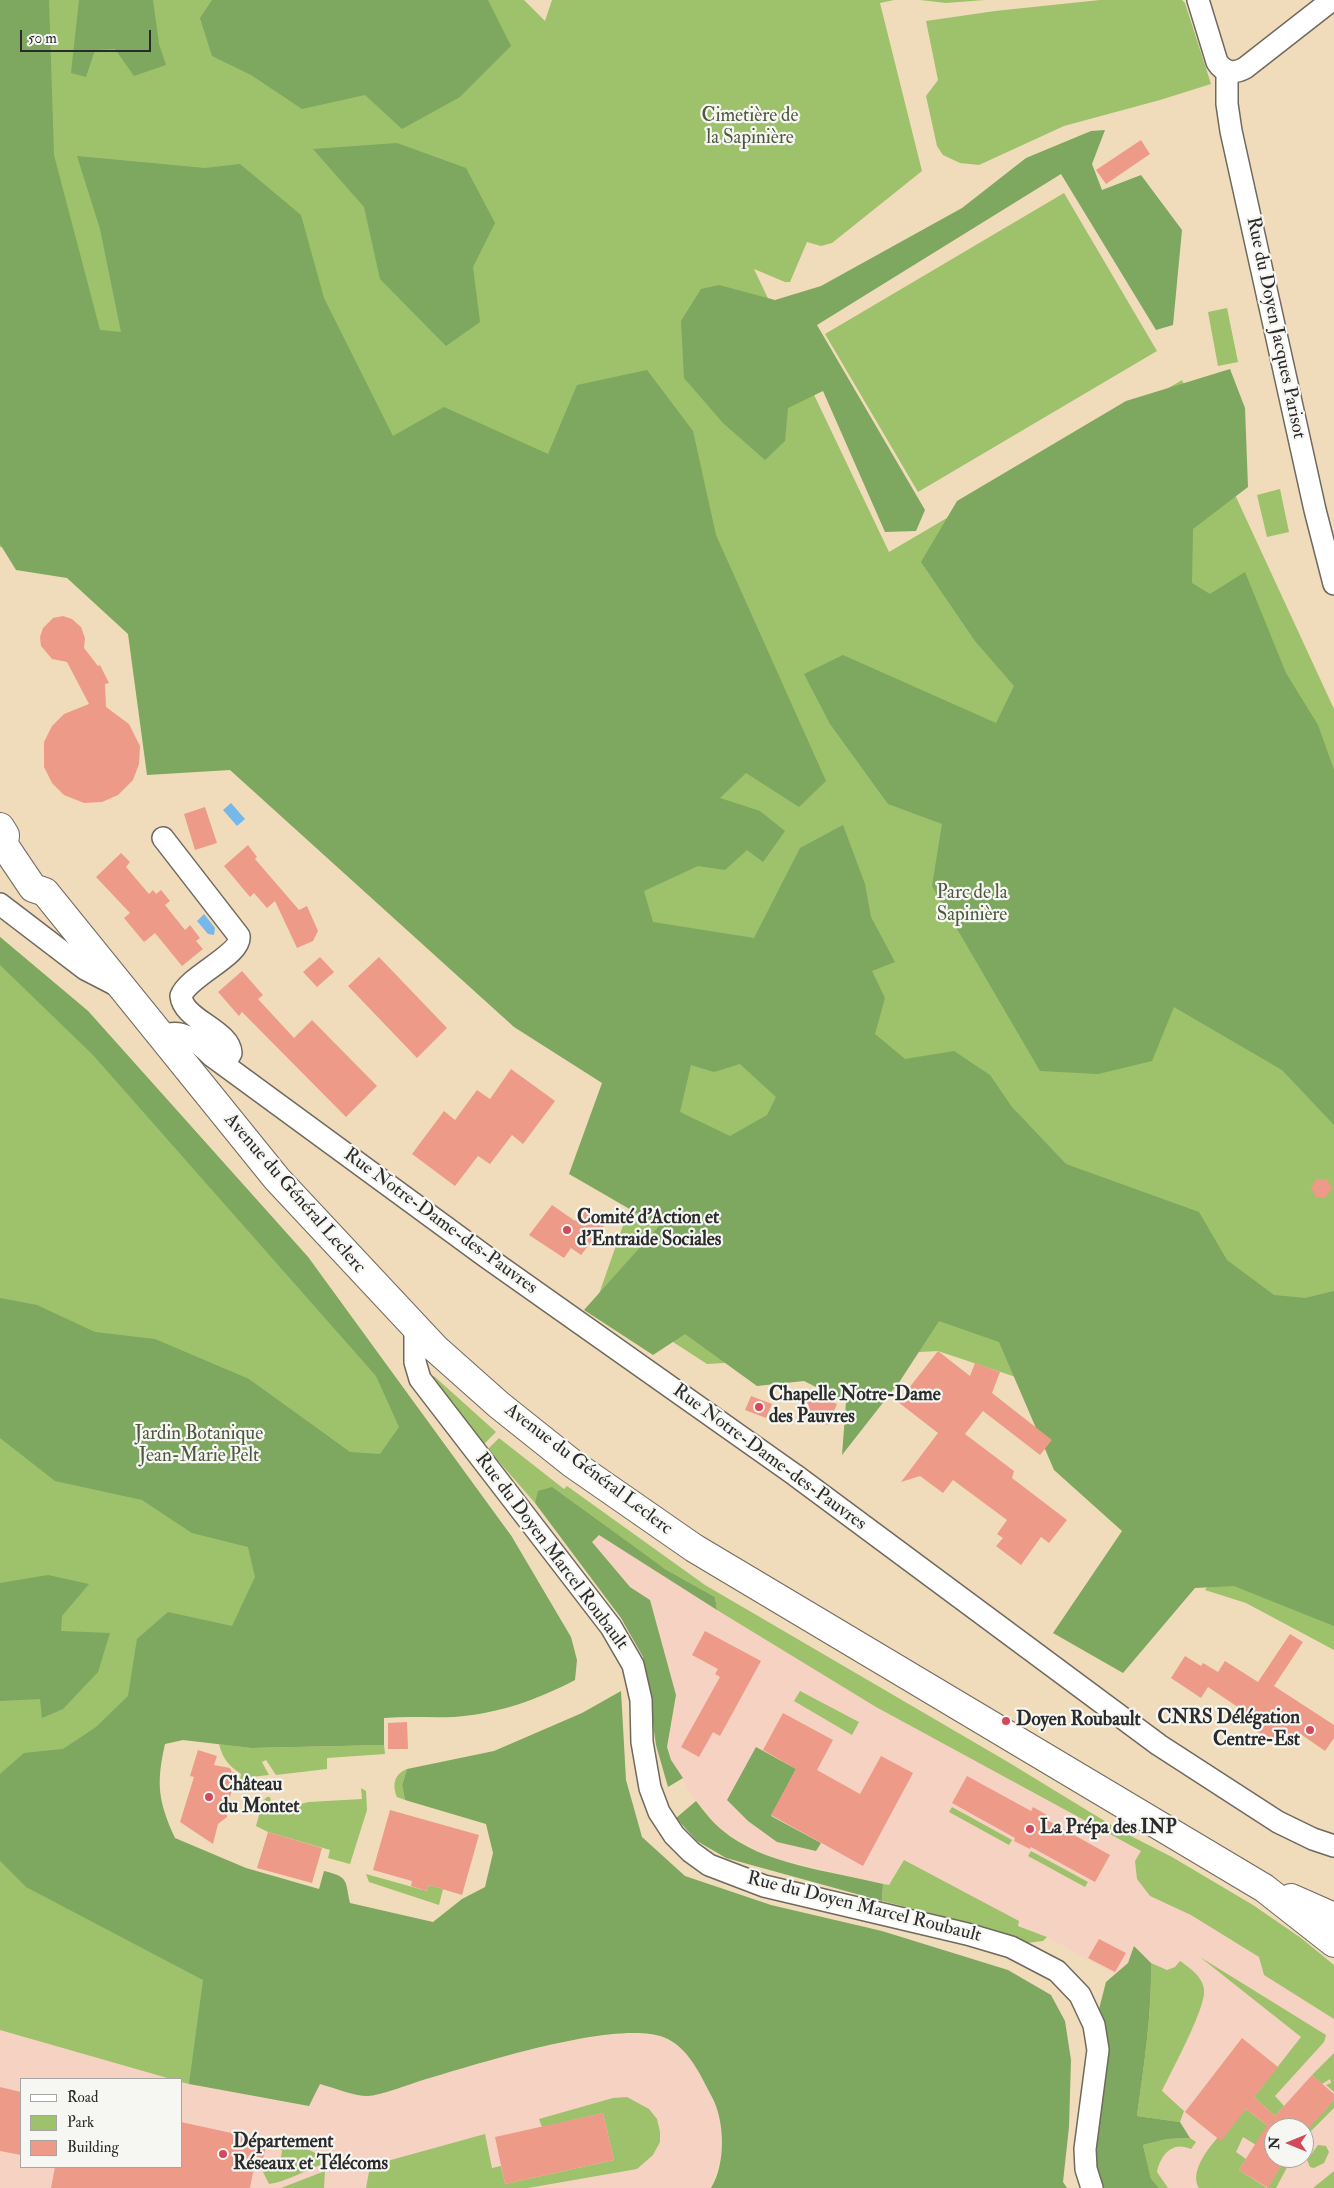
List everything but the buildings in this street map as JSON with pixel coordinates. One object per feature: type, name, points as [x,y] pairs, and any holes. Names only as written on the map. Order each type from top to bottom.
[{"type":"main road","name":"Avenue du Général Leclerc","points":[[2,831],[17,838],[46,880],[46,892],[276,1179],[415,1327],[458,1368],[573,1464],[694,1548],[1264,1888],[1334,1943]]},
{"type":"main road","name":"Avenue du Général Leclerc","points":[[1264,1888],[1334,1917]]},
{"type":"street","points":[[1198,0],[1217,62],[1228,71],[1237,72],[1245,68],[1332,0]]},
{"type":"street","name":"Rue du Doyen Jacques Parisot","points":[[1228,71],[1227,104],[1231,131],[1334,584]]},
{"type":"street","points":[[163,838],[240,936],[236,947],[190,984],[181,996],[186,1008],[228,1043],[231,1053],[218,1060]]},
{"type":"street","points":[[0,904],[86,968],[126,991]]},
{"type":"street","name":"Rue Notre-Dame-des-Pauvres","points":[[169,1046],[170,1032],[179,1033],[198,1042],[218,1060],[493,1262],[795,1475],[1159,1745],[1278,1822],[1313,1839],[1334,1846]]},
{"type":"street","name":"Rue du Doyen Marcel Roubault","points":[[415,1327],[415,1362],[420,1379],[611,1627],[633,1664],[640,1700],[642,1742],[650,1788],[659,1812],[669,1828],[691,1852],[709,1865],[764,1886],[967,1934],[1011,1947],[1057,1971],[1080,1994],[1094,2025],[1098,2050],[1085,2149],[1086,2170],[1092,2188]]},
{"type":"shaded area","points":[[599,1535],[876,1707],[1141,1851],[1334,1973],[1334,2188],[1159,2188],[1151,2180],[1152,1995],[1047,1937],[984,1911],[925,1894],[779,1859],[756,1850],[722,1830],[693,1797],[671,1760],[667,1747],[676,1695],[650,1600],[630,1587],[592,1542]]},
{"type":"shaded area","points":[[0,2030],[168,2078],[20,2078],[20,2168],[182,2168],[182,2082],[263,2098],[320,2084],[369,2096],[508,2055],[584,2038],[632,2033],[663,2037],[679,2047],[691,2059],[717,2106],[723,2129],[721,2155],[711,2188],[0,2188]]},
{"type":"green space","name":"Parc de la Sapinière","points":[[0,0],[524,0],[545,21],[552,0],[894,0],[880,3],[922,171],[832,243],[821,246],[807,242],[790,282],[785,282],[754,269],[889,552],[1182,380],[1334,709],[1334,1650],[1246,1603],[1205,1590],[1299,1451],[1138,1418],[938,1351],[707,1364],[599,1294],[667,1100],[81,553],[0,547]]},
{"type":"green space","points":[[0,0],[49,0],[54,155],[100,330],[121,332],[100,229],[77,156],[205,168],[240,164],[301,215],[324,298],[393,436],[444,407],[548,454],[577,385],[647,370],[693,431],[716,535],[826,781],[799,807],[746,773],[720,798],[760,811],[785,831],[763,862],[747,850],[725,870],[698,866],[644,891],[653,922],[754,938],[800,848],[843,825],[865,884],[871,917],[895,962],[872,971],[885,998],[875,1034],[905,1059],[954,1051],[990,1075],[1012,1107],[1066,1164],[1199,1212],[1227,1260],[1274,1295],[1305,1298],[1334,1291],[1334,1626],[1234,1586],[1195,1588],[1123,1673],[1053,1633],[1122,1531],[1054,1470],[999,1342],[939,1321],[900,1381],[842,1455],[846,1402],[804,1381],[757,1386],[685,1334],[653,1355],[584,1310],[659,1226],[569,1174],[602,1083],[514,1027],[230,770],[147,775],[128,634],[67,578],[16,570],[0,544]],"holes":[[[740,1064],[776,1097],[767,1115],[730,1136],[680,1112],[691,1065],[714,1072]]]},
{"type":"green space","points":[[79,0],[153,0],[159,44],[166,65],[134,76],[115,49],[95,50],[86,77],[71,73]]},
{"type":"green space","points":[[212,0],[488,0],[511,46],[460,97],[402,129],[365,95],[302,109],[251,75],[212,56],[200,18]]},
{"type":"green space","points":[[920,0],[985,0],[946,3]]},
{"type":"green space","points":[[1100,0],[1182,0],[1185,3],[1211,84],[1064,126],[979,165],[960,163],[943,155],[937,146],[926,96],[938,80],[926,21],[995,11]]},
{"type":"green space","points":[[1105,130],[1092,164],[1102,190],[1141,175],[1182,230],[1173,325],[1156,330],[1061,174],[817,325],[925,510],[916,531],[885,532],[823,391],[788,408],[785,441],[765,460],[723,423],[684,378],[681,321],[701,289],[719,285],[775,300],[821,286],[962,208],[1026,158],[1091,131]]},
{"type":"green space","points":[[397,143],[466,168],[495,223],[473,267],[480,322],[446,346],[380,279],[364,207],[313,149]]},
{"type":"green space","points":[[1064,193],[1157,351],[918,492],[825,334]]},
{"type":"green space","points":[[1227,308],[1238,362],[1218,366],[1208,312]]},
{"type":"green space","points":[[1230,369],[1245,408],[1248,487],[1193,529],[1192,583],[1210,594],[1245,572],[1286,673],[1318,725],[1334,770],[1334,1125],[1282,1070],[1174,1007],[1152,1061],[1098,1074],[1040,1071],[932,886],[942,824],[888,804],[830,724],[804,674],[843,655],[996,723],[1014,686],[975,641],[921,562],[957,501],[1126,401]]},
{"type":"green space","points":[[1280,489],[1289,532],[1267,537],[1257,495]]},
{"type":"green space","name":"Jardin Botanique Jean-Marie Pelt","points":[[0,937],[88,1011],[308,1257],[512,1537],[555,1623],[241,1646],[123,1749],[233,1965],[189,2084],[182,2082],[182,2078],[168,2078],[0,2030]]},
{"type":"green space","points":[[0,937],[88,1011],[308,1257],[512,1537],[571,1637],[577,1660],[575,1680],[546,1694],[516,1705],[486,1713],[454,1717],[384,1718],[384,1745],[251,1748],[183,1740],[165,1744],[160,1770],[160,1792],[165,1813],[175,1838],[246,1868],[319,1889],[324,1871],[332,1873],[342,1878],[346,1884],[350,1903],[433,1922],[462,1899],[485,1887],[493,1853],[486,1824],[405,1800],[402,1785],[407,1769],[494,1751],[582,1713],[621,1691],[626,1780],[642,1837],[685,1876],[771,1905],[882,1931],[1008,1970],[1051,1995],[1065,2021],[1071,2060],[1069,2127],[1063,2182],[1067,2188],[711,2188],[719,2167],[722,2142],[719,2118],[712,2097],[693,2062],[680,2048],[663,2037],[641,2033],[612,2034],[544,2046],[475,2064],[387,2092],[368,2096],[344,2092],[320,2084],[309,2106],[189,2084],[203,1980],[26,1887],[0,1861],[0,1774],[24,1753],[63,1749],[96,1727],[128,1696],[137,1639],[168,1612],[232,1626],[255,1577],[248,1547],[192,1533],[142,1500],[55,1481],[0,1438],[0,1298],[37,1305],[95,1332],[155,1339],[249,1379],[350,1452],[380,1454],[399,1427],[376,1376],[93,1055],[0,965]]},
{"type":"green space","points":[[431,1375],[496,1432],[484,1444]]},
{"type":"green space","points":[[499,1438],[564,1489],[567,1486],[705,1585],[1008,1762],[1121,1831],[1172,1857],[1253,1905],[1301,1938],[1334,1965],[1334,2019],[1264,1975],[1259,1957],[1191,1915],[1150,1896],[1137,1879],[1135,1861],[1141,1851],[876,1707],[717,1610],[715,1597],[665,1569],[621,1539],[537,1499],[535,1503],[488,1449]]},
{"type":"green space","points":[[552,1487],[665,1569],[715,1597],[717,1610],[599,1535],[592,1542],[630,1587],[650,1600],[676,1695],[667,1747],[671,1760],[683,1778],[668,1787],[656,1745],[643,1657],[621,1618],[535,1503],[538,1491]]},
{"type":"green space","points":[[48,1575],[89,1584],[62,1616],[61,1631],[110,1633],[98,1672],[63,1709],[42,1718],[40,1699],[0,1701],[0,1583]]},
{"type":"green space","points":[[800,1691],[859,1722],[852,1735],[794,1701]]},
{"type":"green space","points":[[219,1744],[251,1748],[384,1745],[385,1754],[327,1758],[327,1769],[276,1775],[266,1760],[262,1762],[269,1775],[251,1777],[239,1784],[241,1774],[227,1761],[222,1754]]},
{"type":"green space","points":[[756,1747],[796,1769],[771,1816],[821,1843],[816,1851],[777,1842],[748,1821],[727,1800]]},
{"type":"green space","points":[[407,1769],[402,1785],[405,1800],[397,1797],[395,1780],[399,1774]]},
{"type":"green space","points":[[361,1788],[366,1791],[367,1810],[350,1864],[328,1858],[330,1850],[268,1832],[256,1826],[263,1801],[267,1797],[270,1797],[273,1810],[309,1802],[362,1799]]},
{"type":"green space","points":[[696,1801],[718,1827],[739,1842],[778,1859],[883,1884],[882,1901],[726,1858],[697,1841],[676,1818]]},
{"type":"green space","points":[[952,1807],[1012,1840],[1009,1845],[949,1812]]},
{"type":"green space","points":[[1031,1851],[1088,1882],[1085,1887],[1028,1856]]},
{"type":"green space","points":[[904,1860],[1019,1921],[1018,1926],[1047,1937],[1043,1941],[1027,1943],[974,1924],[882,1901],[883,1884],[889,1885]]},
{"type":"green space","points":[[366,1874],[427,1891],[429,1885],[443,1889],[439,1905],[369,1882]]},
{"type":"green space","points":[[1134,1946],[1151,1963],[1149,2020],[1137,2116],[1180,2122],[1190,2138],[1167,2139],[1143,2145],[1151,2179],[1159,2188],[1102,2188],[1093,2156],[1098,2013],[1106,1982],[1128,1963]]},
{"type":"green space","points":[[1200,1957],[1326,2035],[1324,2042],[1275,2096],[1284,2106],[1275,2116],[1254,2097],[1301,2037]]},
{"type":"green space","points":[[1180,1961],[1199,1977],[1204,1990],[1200,2011],[1162,2091],[1184,2111],[1180,2122],[1137,2116],[1149,2020],[1151,1963],[1167,1970],[1175,1967]]},
{"type":"green space","points":[[1334,2053],[1334,2092],[1326,2085],[1331,2083],[1330,2079],[1322,2084],[1312,2075]]},
{"type":"green space","points":[[627,2097],[649,2109],[657,2119],[660,2132],[660,2142],[653,2155],[637,2169],[528,2188],[366,2188],[369,2172],[380,2163],[485,2134],[492,2168],[501,2166],[505,2184],[614,2160],[603,2113],[542,2127],[539,2119],[613,2098]]},
{"type":"green space","points":[[1334,2100],[1334,2108],[1314,2128],[1314,2122]]},
{"type":"green space","points":[[1246,2109],[1264,2123],[1264,2132],[1256,2145],[1243,2137],[1236,2152],[1246,2159],[1239,2170],[1267,2188],[1199,2188],[1196,2178],[1198,2168],[1220,2135]]},
{"type":"green space","points":[[279,2136],[326,2158],[326,2163],[283,2181],[269,2184],[261,2168],[269,2163],[275,2166],[280,2162],[282,2152]]},
{"type":"green space","points":[[1190,2138],[1196,2142],[1191,2149],[1184,2147],[1173,2148],[1164,2155],[1157,2172],[1168,2188],[1159,2188],[1151,2180],[1143,2145],[1167,2139]]},
{"type":"green space","points":[[1318,2145],[1326,2146],[1329,2152],[1324,2163],[1314,2168],[1314,2150]]},
{"type":"green space","points":[[1280,2168],[1287,2168],[1276,2188],[1267,2188]]},
{"type":"green space","points":[[325,2171],[324,2188],[281,2188]]},
{"type":"green space","points":[[1334,2171],[1334,2188],[1313,2188]]},
{"type":"water","points":[[231,803],[245,819],[237,826],[223,810]]},
{"type":"water","points":[[204,914],[215,928],[214,935],[208,934],[197,921]]},
{"type":"place","name":"Comité d’Action et d’Entraide Sociales","points":[[567,1230]]},
{"type":"place","name":"Chapelle Notre-Dame des Pauvres","points":[[759,1407]]},
{"type":"place","name":"Doyen Roubault","points":[[1006,1721]]},
{"type":"place","name":"CNRS Délégation Centre-Est","points":[[1310,1730]]},
{"type":"place","name":"Château du Montet","points":[[209,1797]]},
{"type":"place","name":"La Prépa des INP","points":[[1030,1829]]},
{"type":"place","name":"Département Réseaux et Télécoms","points":[[223,2154]]},
{"type":"park label","name":"Cimetière de la Sapinière","points":[[750,128]]}]
